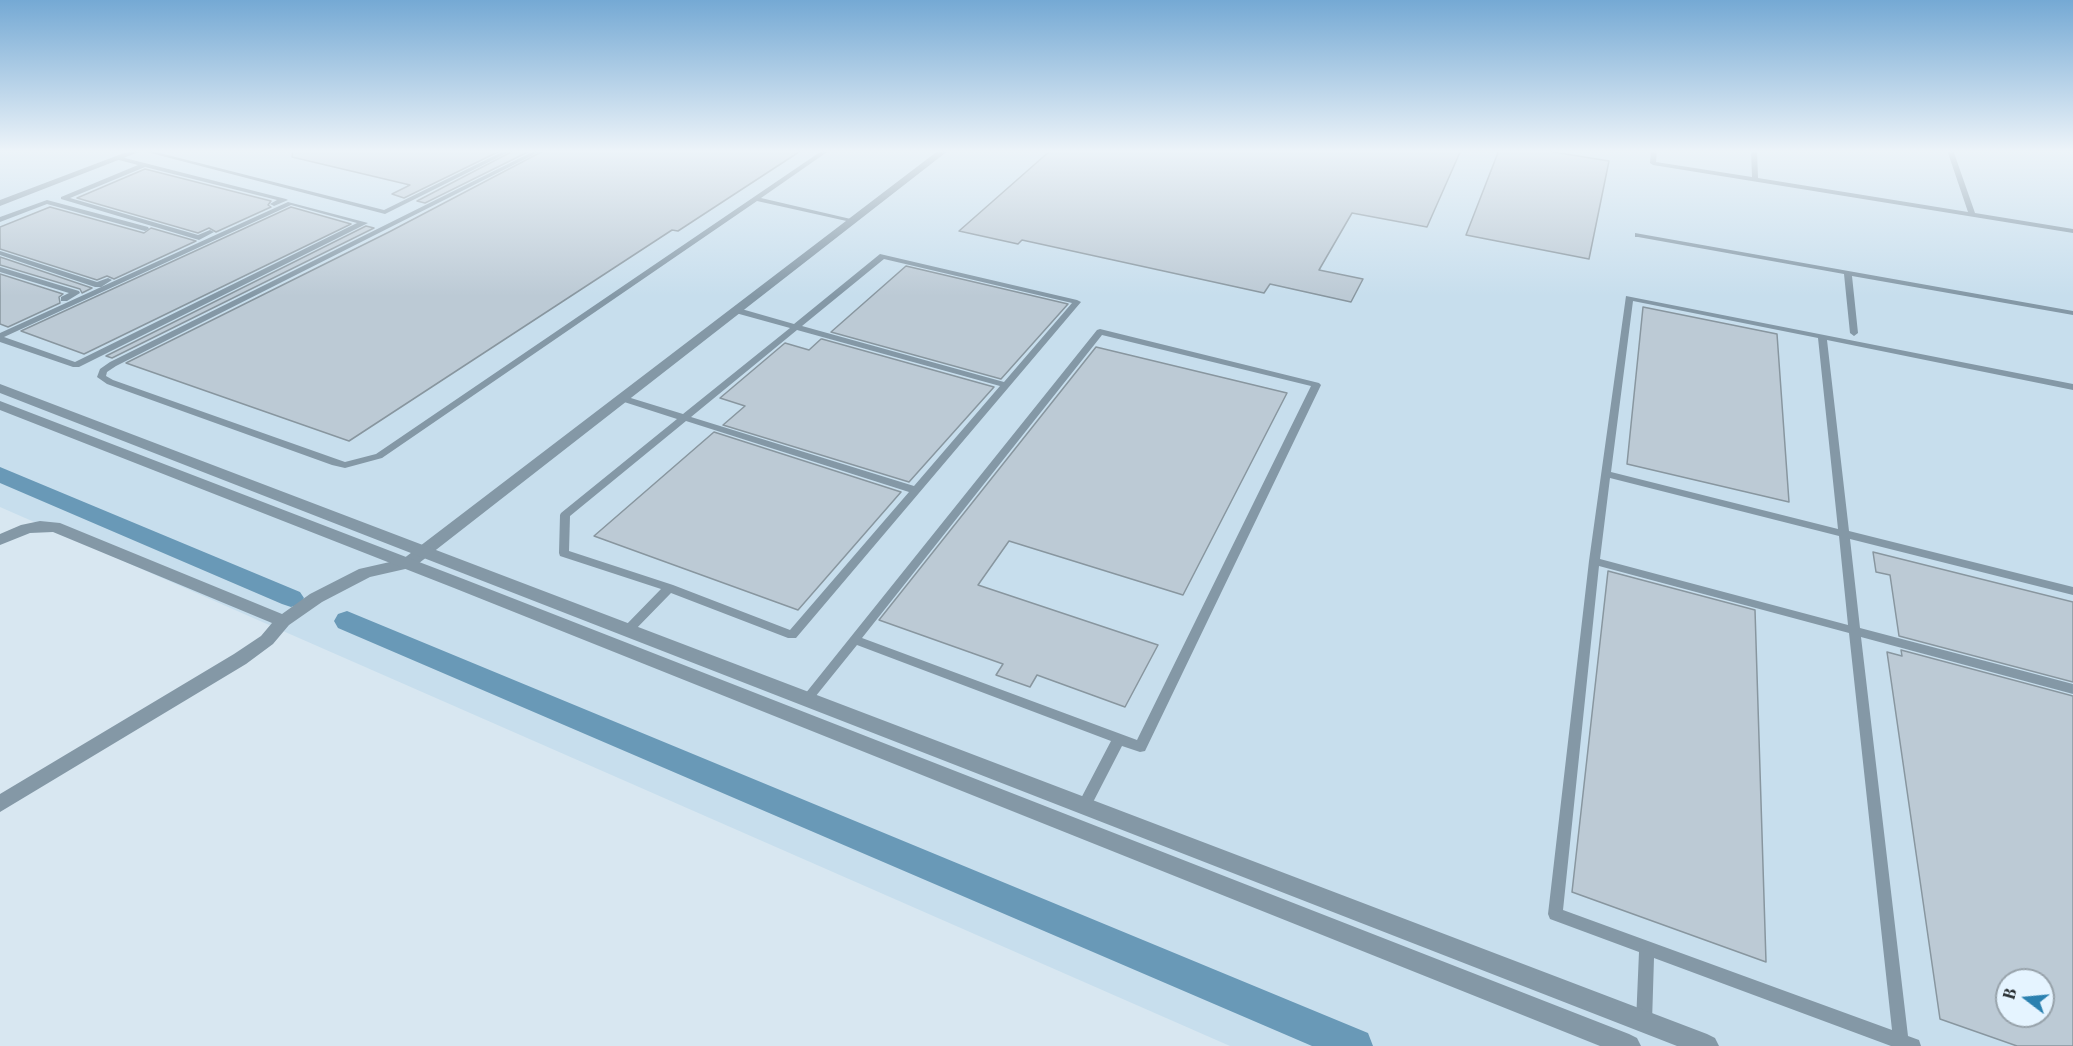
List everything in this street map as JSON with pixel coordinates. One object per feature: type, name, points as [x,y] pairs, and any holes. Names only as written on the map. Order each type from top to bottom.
[{"type":"street","points":[[0,804],[240,659],[267,640],[283,621],[316,598],[365,573],[408,563],[879,199]]},
{"type":"street","points":[[0,388],[1707,1046]]},
{"type":"street","points":[[0,405],[408,563],[1629,1046]]},
{"type":"street","points":[[0,540],[26,529],[40,526],[55,527],[283,621]]},
{"type":"lane","points":[[66,199],[199,238],[284,200],[279,199]]},
{"type":"lane","points":[[334,199],[385,212],[412,199]]},
{"type":"lane","points":[[443,199],[113,364],[103,371],[101,377],[335,463],[345,465],[360,462],[379,456],[756,199],[851,220]]},
{"type":"lane","points":[[1878,199],[2073,231]]},
{"type":"lane","points":[[1967,199],[1972,214]]},
{"type":"lane","points":[[0,220],[47,202],[191,242],[98,285],[0,253]]},
{"type":"lane","points":[[290,203],[364,223],[76,365],[0,338],[290,203]]},
{"type":"lane","points":[[1638,235],[2073,313]]},
{"type":"lane","points":[[883,255],[1077,302],[1005,385],[792,634],[669,588],[564,554],[565,515],[883,255]]},
{"type":"lane","points":[[0,269],[76,293],[0,328]]},
{"type":"lane","points":[[1848,273],[1854,333]]},
{"type":"lane","points":[[1822,337],[1855,631],[1907,1044],[1554,914],[1594,561],[1629,298],[2073,387]]},
{"type":"lane","points":[[735,310],[1005,385]]},
{"type":"lane","points":[[807,699],[1100,332],[1316,385],[1140,747],[855,640]]},
{"type":"lane","points":[[621,398],[915,490]]},
{"type":"lane","points":[[1605,474],[2073,591]]},
{"type":"lane","points":[[1594,561],[2073,689]]},
{"type":"lane","points":[[628,630],[669,588]]},
{"type":"lane","points":[[1084,806],[1119,739]]},
{"type":"lane","points":[[1644,1022],[1647,947]]},
{"type":"shaded area","points":[[0,199],[2073,199],[2073,1046],[1230,1046],[0,507]]},
{"type":"building","points":[[80,199],[262,199],[271,201],[268,205],[271,207],[216,232],[209,228],[198,233]]},
{"type":"building","points":[[421,199],[433,199],[425,203],[417,201]]},
{"type":"building","points":[[452,199],[727,199],[678,231],[672,230],[349,441],[126,363]]},
{"type":"building","points":[[996,199],[1439,199],[1427,227],[1352,213],[1319,270],[1363,279],[1351,302],[1270,284],[1264,293],[1022,240],[1018,244],[959,231]]},
{"type":"building","points":[[1480,199],[1601,199],[1589,259],[1466,235]]},
{"type":"building","points":[[50,207],[144,233],[151,228],[196,241],[114,279],[107,276],[97,280],[0,249],[0,227]]},
{"type":"building","points":[[291,207],[351,224],[84,354],[21,331]]},
{"type":"building","points":[[366,226],[374,228],[112,358],[106,356]]},
{"type":"building","points":[[0,257],[92,288],[82,293],[80,289],[0,265]]},
{"type":"building","points":[[906,266],[1068,304],[1001,379],[831,332]]},
{"type":"building","points":[[0,274],[63,294],[59,297],[60,303],[8,327],[0,324]]},
{"type":"building","points":[[1643,307],[1777,334],[1789,502],[1627,464]]},
{"type":"building","points":[[821,339],[994,387],[909,482],[723,425],[745,406],[720,398],[785,343],[809,350]]},
{"type":"building","points":[[1096,347],[1287,393],[1183,595],[1009,541],[978,585],[1158,645],[1125,707],[1037,675],[1030,687],[996,675],[1003,664],[879,620]]},
{"type":"building","points":[[714,432],[901,492],[798,610],[594,536]]},
{"type":"building","points":[[1873,552],[2073,602],[2073,682],[1899,636],[1890,575],[1876,572]]},
{"type":"building","points":[[1608,571],[1755,610],[1766,962],[1572,892]]},
{"type":"building","points":[[1901,650],[2073,696],[2073,1046],[2017,1046],[1940,1019],[1887,652],[1902,656]]},
{"type":"waterway","points":[[0,474],[291,598]]},
{"type":"waterway","points":[[347,621],[1355,1046]]}]
